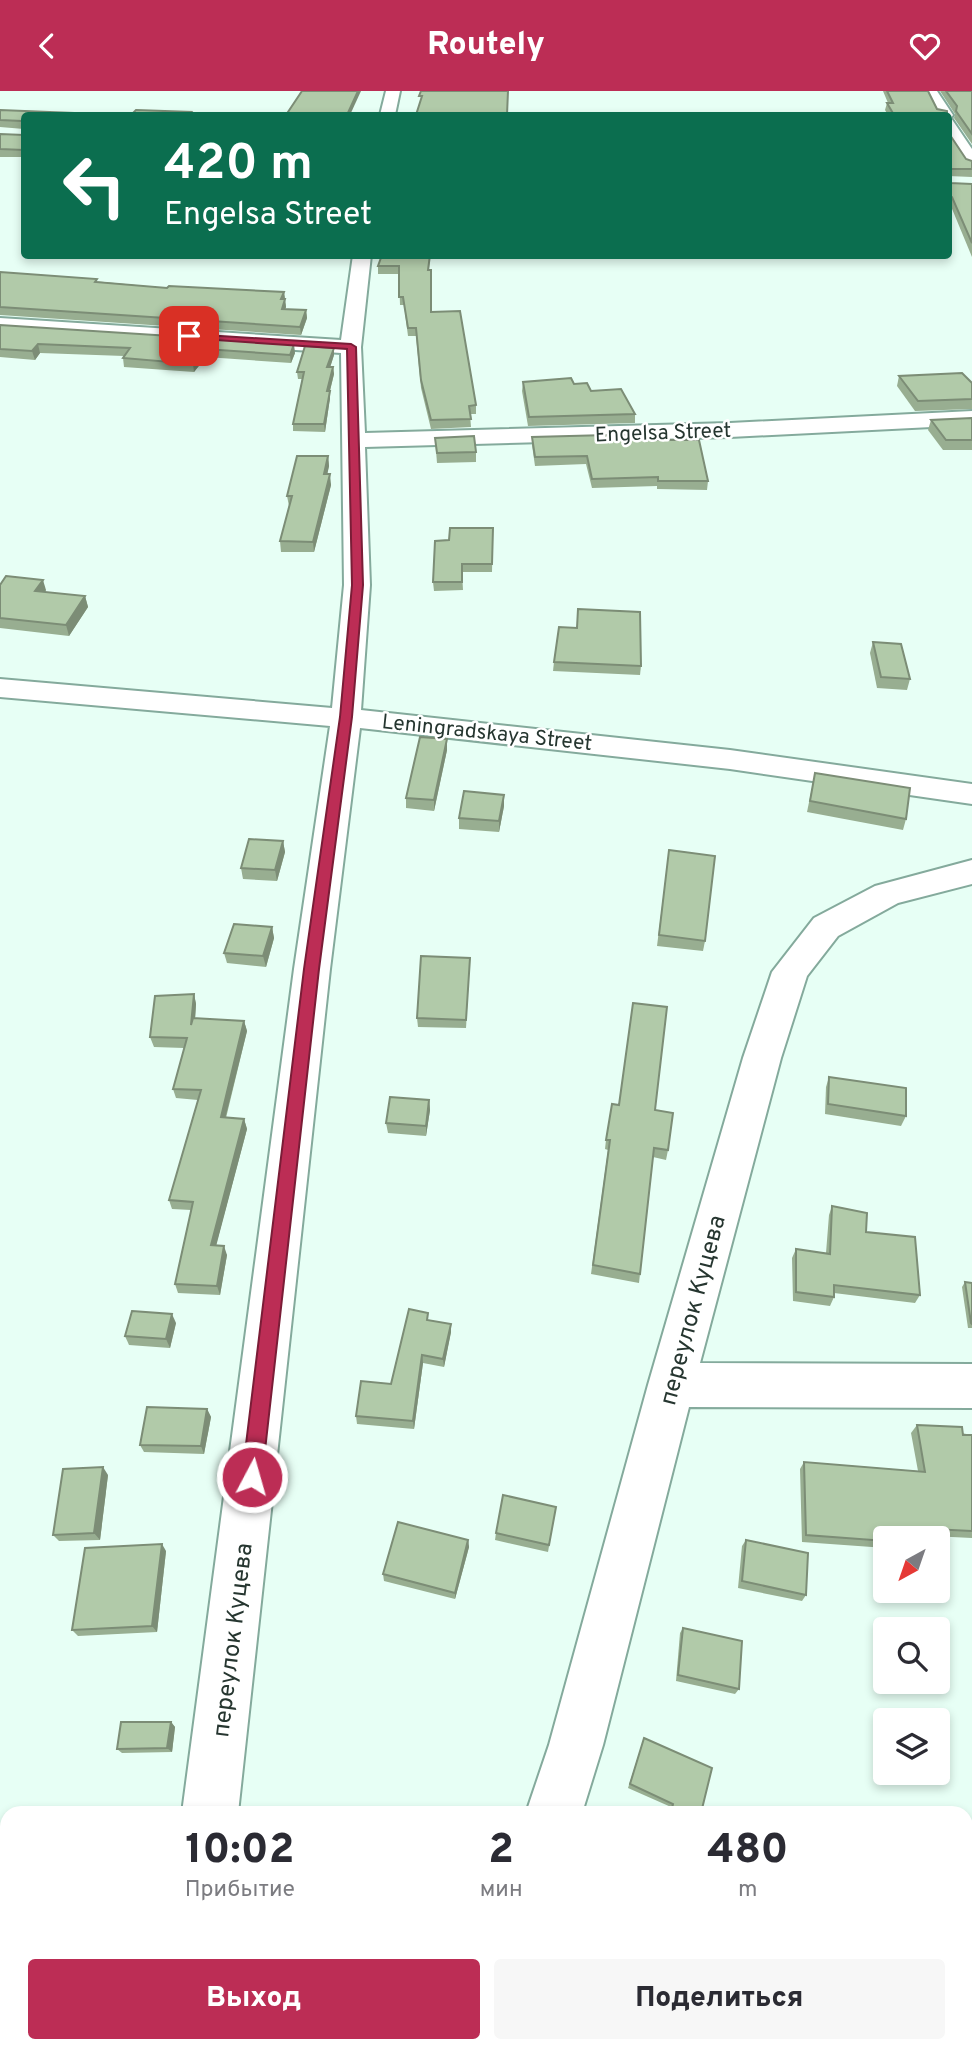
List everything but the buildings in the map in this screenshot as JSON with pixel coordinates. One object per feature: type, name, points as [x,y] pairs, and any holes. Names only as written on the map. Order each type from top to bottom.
[{"type":"street","points":[[389,112],[393,91]]},
{"type":"street","points":[[938,104],[961,105]]},
{"type":"street","points":[[952,129],[972,162]]},
{"type":"street","name":"переулок Куцева","points":[[212,1806],[310,983],[346,717],[357,585],[351,347],[362,259]]},
{"type":"street","points":[[0,324],[351,347]]},
{"type":"street","name":"Engelsa Street","points":[[354,440],[730,430],[972,418]]},
{"type":"street","name":"Leningradskaya Street","points":[[0,688],[346,717],[622,746],[972,794]]},
{"type":"street","name":"переулок Куцева","points":[[556,1806],[576,1745],[671,1385],[762,1058],[790,972],[825,927],[887,894],[972,871]]},
{"type":"street","points":[[671,1385],[972,1386]]},
{"type":"route","points":[[189,336],[351,347],[357,585],[346,717],[312,969],[252,1477]]}]
